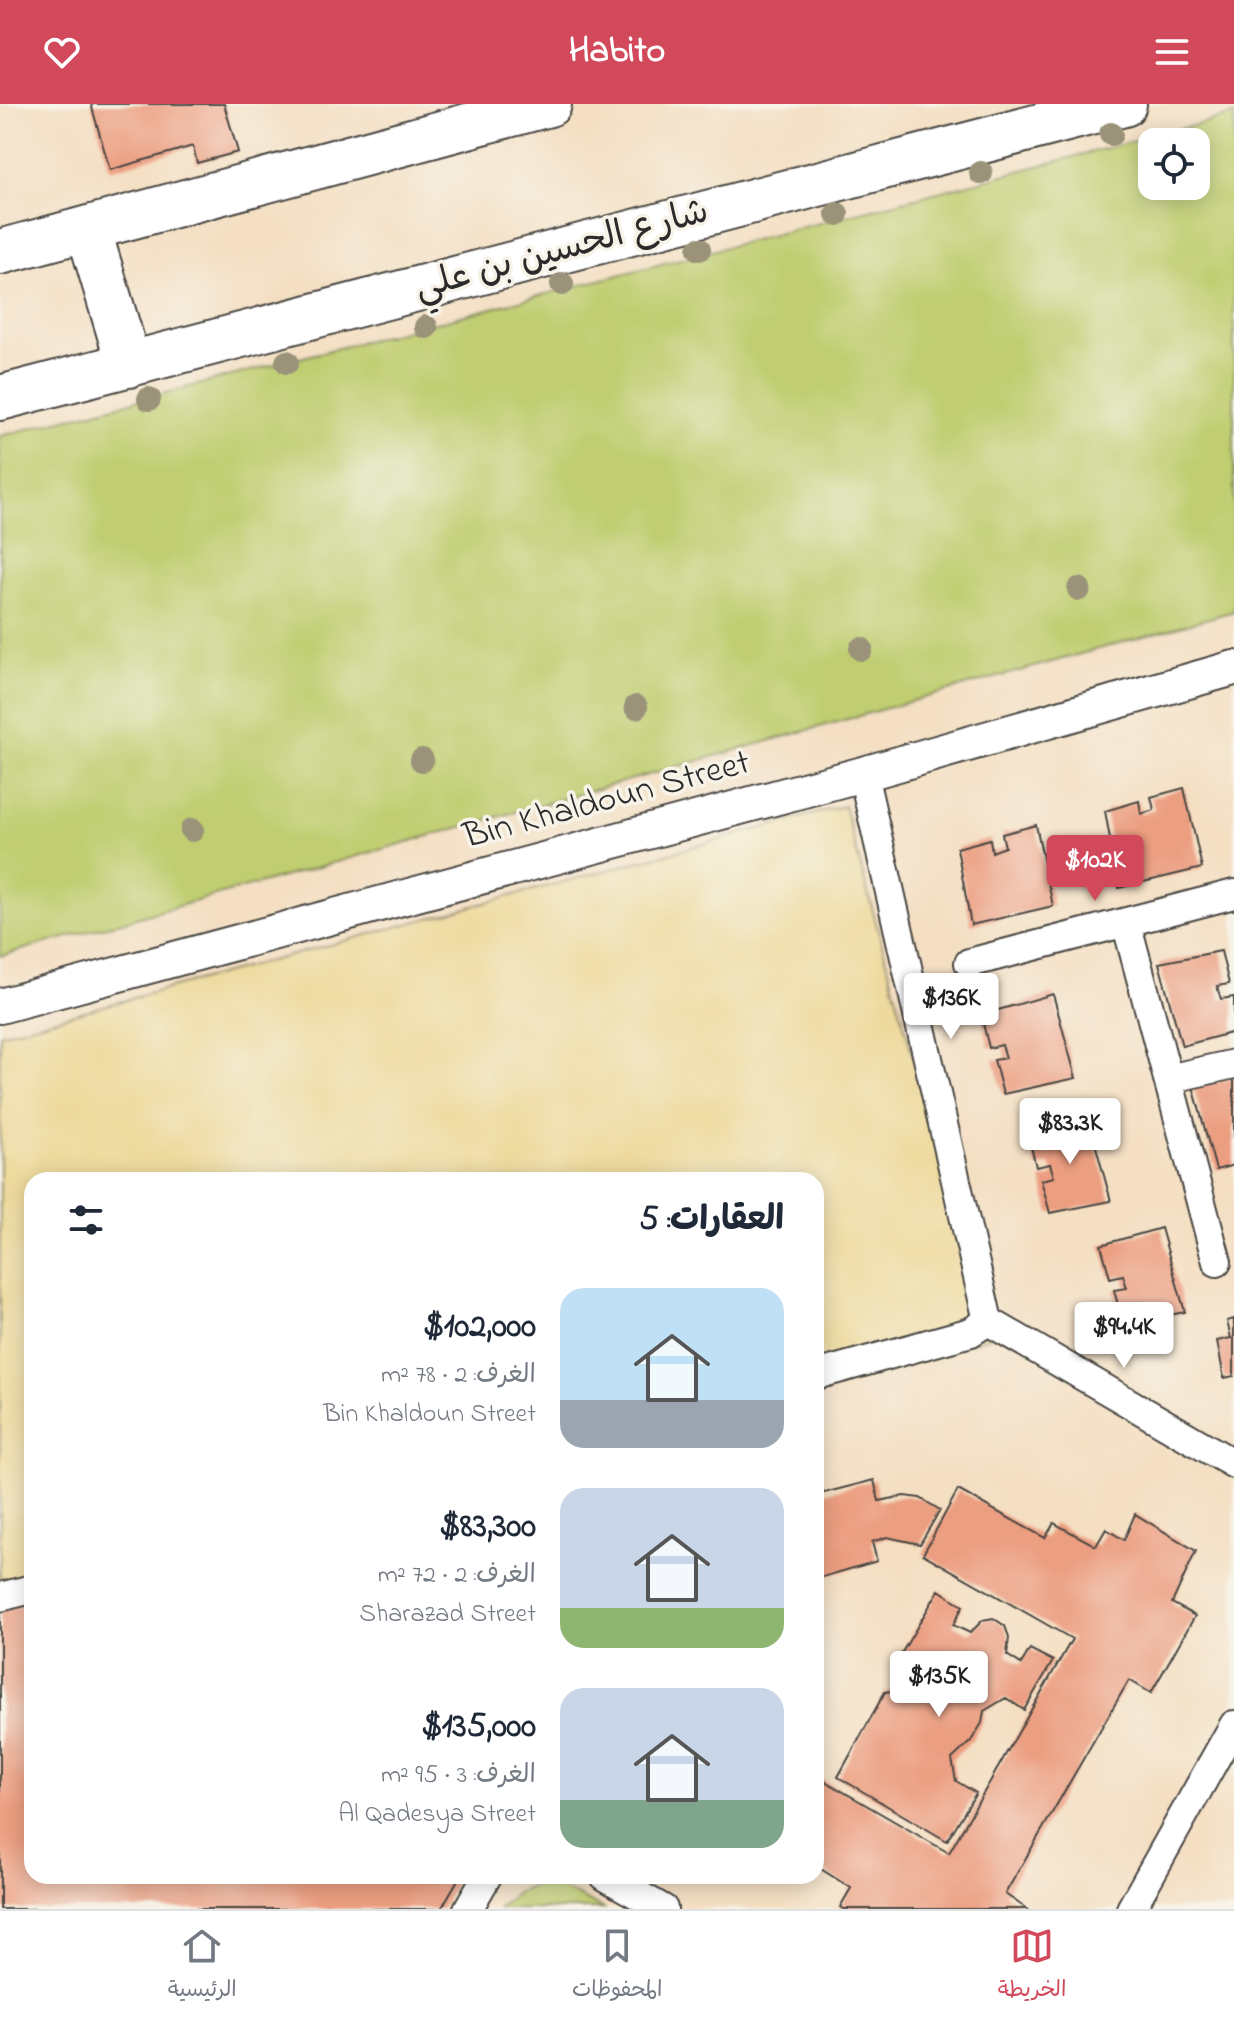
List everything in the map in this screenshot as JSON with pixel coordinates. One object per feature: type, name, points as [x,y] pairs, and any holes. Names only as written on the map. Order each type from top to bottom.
[{"type":"highway","points":[[0,252],[549,104]]},
{"type":"highway","name":"شارع الحسين بن علي","points":[[0,398],[1124,104]]},
{"type":"highway","points":[[88,228],[129,365]]},
{"type":"street","name":"Bin Khaldoun Street","points":[[0,1006],[863,774],[1234,668]]},
{"type":"street","points":[[863,774],[988,1321],[1234,1464]]},
{"type":"street","points":[[969,963],[1234,894]]},
{"type":"street","points":[[1126,922],[1217,1262]]},
{"type":"street","points":[[1168,1079],[1234,1064]]},
{"type":"street","points":[[824,1373],[971,1332],[988,1321]]},
{"type":"street","points":[[0,1597],[24,1591]]},
{"type":"street","points":[[1136,1907],[1234,1725]]},
{"type":"street","points":[[468,1909],[482,1884]]},
{"type":"street","points":[[619,1884],[663,1909]]},
{"type":"green space","points":[[1234,115],[1234,611],[0,956],[0,436],[1138,140],[1138,200],[1210,200],[1210,128],[1184,128]]},
{"type":"green space","points":[[536,1885],[571,1893],[603,1909],[498,1909],[516,1893]]},
{"type":"sand","points":[[844,806],[990,1337],[824,1382],[824,1172],[24,1172],[24,1598],[0,1605],[0,1034]]},
{"type":"building","points":[[91,104],[224,104],[238,152],[197,163],[193,146],[110,170]]},
{"type":"building","points":[[1184,788],[1202,868],[1119,888],[1105,811],[1139,801],[1141,814],[1154,810],[1151,797]]},
{"type":"building","points":[[1036,825],[1053,906],[971,925],[957,848],[990,839],[992,852],[1005,847],[1002,834]]},
{"type":"building","points":[[1221,951],[1229,984],[1217,986],[1221,999],[1234,997],[1234,1032],[1182,1046],[1159,963]]},
{"type":"building","points":[[1053,994],[1076,1078],[1003,1094],[994,1060],[1006,1058],[1002,1045],[989,1048],[981,1015]]},
{"type":"building","points":[[1234,1078],[1234,1165],[1216,1170],[1193,1086]]},
{"type":"building","points":[[1088,1118],[1111,1201],[1050,1213],[1041,1180],[1054,1177],[1050,1164],[1036,1167],[1028,1134]]},
{"type":"building","points":[[1161,1228],[1185,1312],[1123,1324],[1114,1290],[1127,1288],[1123,1275],[1110,1278],[1101,1245]]},
{"type":"building","points":[[1234,1319],[1234,1376],[1224,1378],[1217,1341],[1231,1338],[1227,1321]]},
{"type":"building","points":[[874,1480],[879,1501],[904,1496],[920,1498],[940,1510],[920,1544],[887,1537],[872,1542],[877,1561],[824,1577],[824,1493]]},
{"type":"building","points":[[958,1490],[1045,1538],[1054,1523],[1096,1546],[1106,1529],[1124,1540],[1135,1514],[1196,1551],[1172,1603],[1195,1616],[1151,1693],[1129,1680],[1005,1894],[1027,1909],[843,1909],[840,1907],[851,1888],[824,1871],[824,1781],[949,1853],[1072,1639],[923,1554]]},
{"type":"building","points":[[939,1590],[963,1606],[953,1625],[970,1633],[983,1620],[993,1618],[1005,1626],[1009,1637],[1007,1655],[1021,1664],[1030,1649],[1053,1661],[1024,1710],[1006,1698],[984,1711],[982,1723],[971,1741],[952,1759],[956,1781],[976,1793],[947,1841],[838,1777],[885,1692],[904,1689],[935,1702],[951,1672],[922,1655],[901,1654]]},
{"type":"building","points":[[24,1604],[24,1884],[455,1884],[441,1909],[0,1909],[0,1611]]}]
